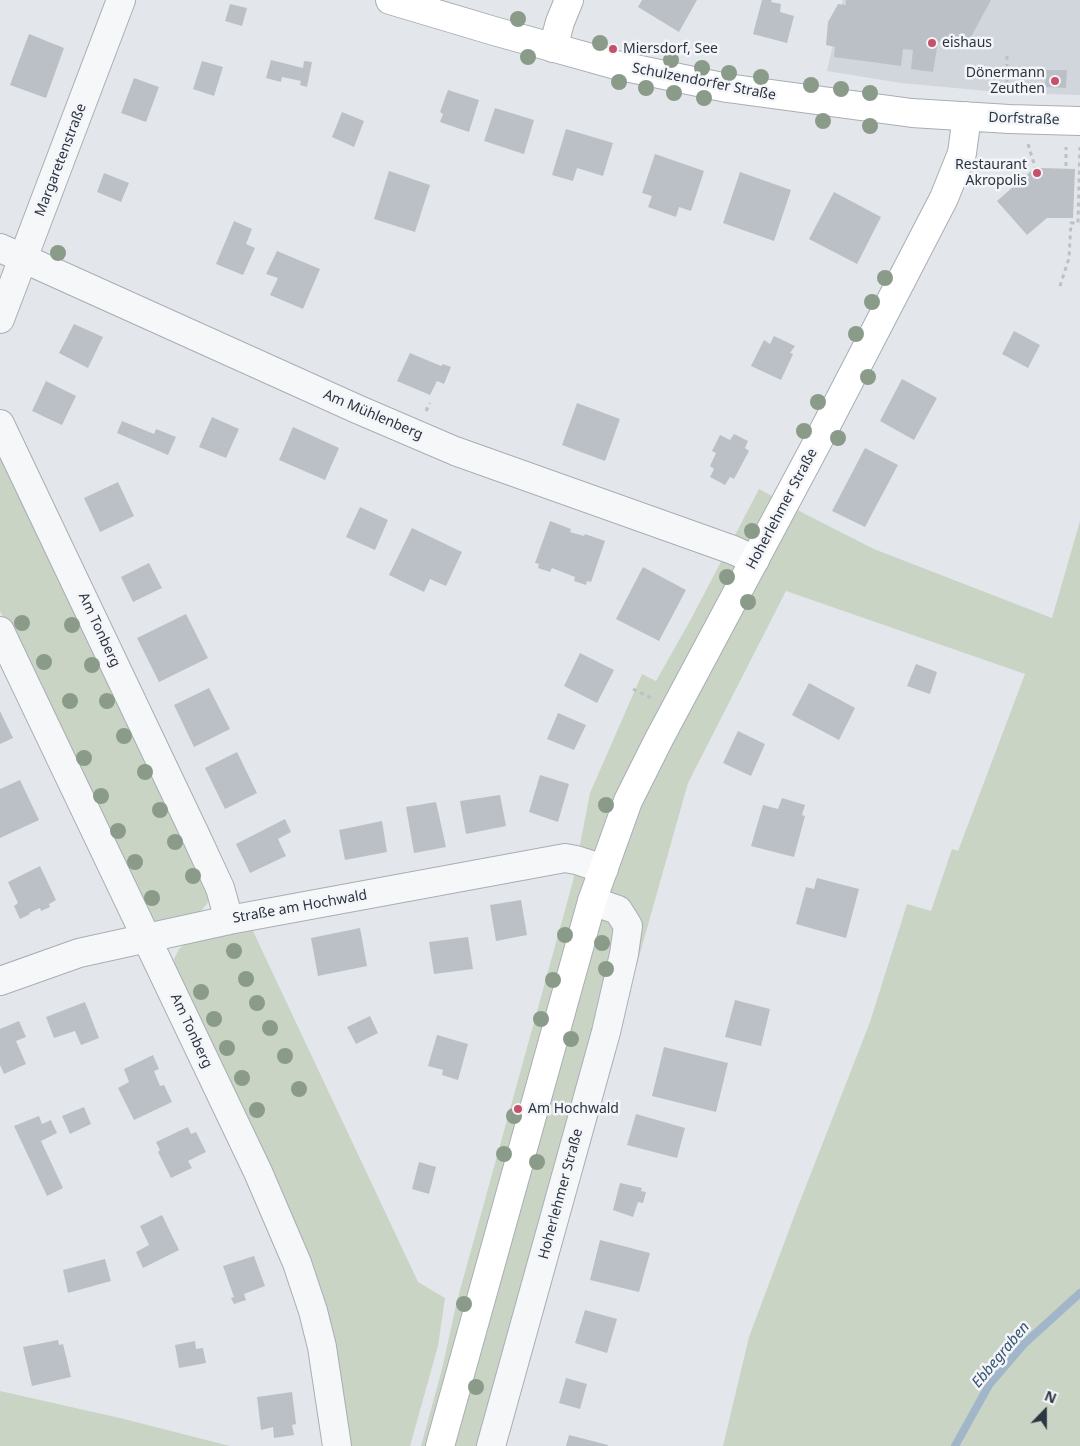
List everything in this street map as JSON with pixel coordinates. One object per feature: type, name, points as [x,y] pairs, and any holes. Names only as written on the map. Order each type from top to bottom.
[{"type":"street","name":"Margaretenstraße","points":[[0,319],[12,253],[121,0]]},
{"type":"street","name":"Schulzendorfer Straße","points":[[390,0],[553,48],[635,69],[727,88],[912,113],[967,116]]},
{"type":"street","points":[[553,48],[560,22],[569,0]]},
{"type":"street","name":"Dorfstraße","points":[[967,116],[1080,120]]},
{"type":"street","name":"Hoherlehmer Straße","points":[[440,1446],[592,901],[628,801],[944,198],[962,153],[967,116]]},
{"type":"street","name":"Am Mühlenberg","points":[[12,253],[455,451],[733,550],[755,560]]},
{"type":"street","name":"Am Tonberg","points":[[0,424],[220,888],[229,920]]},
{"type":"street","name":"Am Tonberg","points":[[0,631],[258,1172],[297,1263],[313,1311],[322,1347],[338,1446]]},
{"type":"street","name":"Straße am Hochwald","points":[[0,981],[79,953],[229,920],[565,858],[604,869]]},
{"type":"street","name":"Hoherlehmer Straße","points":[[491,1446],[606,1032],[624,954],[628,926],[618,910],[592,901]]},
{"type":"path","points":[[1007,55],[1007,98]]},
{"type":"path","points":[[1060,286],[1069,258],[1071,223],[1078,223],[1080,139]]},
{"type":"path","points":[[1030,150],[1036,170]]},
{"type":"path","points":[[1066,156],[1066,166]]},
{"type":"path","points":[[633,689],[653,700]]},
{"type":"shaded area","points":[[843,0],[1080,0],[1080,95],[1009,93],[901,83],[827,71]]},
{"type":"green space","points":[[0,436],[212,890],[207,904],[198,914],[164,923],[153,922],[140,909],[0,611]]},
{"type":"green space","points":[[759,489],[874,549],[1052,618],[1080,521],[1080,1446],[723,1446],[749,1337],[870,1022],[907,904],[931,911],[952,849],[958,851],[1025,674],[786,591],[688,783],[501,1446],[453,1446],[491,1313],[427,1446],[421,1446],[442,1369],[457,1301],[573,881],[590,793],[642,674],[656,681],[691,619]]},
{"type":"green space","points":[[252,929],[418,1282],[445,1298],[438,1346],[410,1446],[351,1446],[345,1407],[176,975],[174,959],[179,949],[185,944]]},
{"type":"green space","points":[[0,1391],[120,1418],[230,1446],[0,1446]]},
{"type":"building","points":[[642,0],[697,0],[679,32],[638,7]]},
{"type":"building","points":[[762,0],[772,0],[771,2],[781,4],[780,12],[794,16],[787,43],[753,34]]},
{"type":"building","points":[[846,0],[991,0],[972,35],[970,46],[938,42],[933,72],[911,69],[913,50],[903,49],[901,66],[834,57],[835,47],[826,45],[828,22],[838,4],[846,5]]},
{"type":"building","points":[[230,4],[247,8],[242,26],[225,21]]},
{"type":"building","points":[[29,34],[64,48],[46,98],[10,85]]},
{"type":"building","points":[[271,60],[303,68],[304,61],[312,62],[307,87],[300,85],[301,81],[282,77],[281,82],[266,78]]},
{"type":"building","points":[[202,61],[223,67],[214,96],[193,89]]},
{"type":"building","points":[[1046,70],[1067,70],[1066,88],[1045,87]]},
{"type":"building","points":[[134,78],[159,87],[146,122],[121,113]]},
{"type":"building","points":[[448,90],[479,100],[469,132],[440,122],[443,114],[440,112]]},
{"type":"building","points":[[495,108],[534,120],[524,154],[484,141]]},
{"type":"building","points":[[342,112],[364,121],[354,147],[332,137]]},
{"type":"building","points":[[566,129],[613,143],[603,176],[577,168],[573,181],[552,175]]},
{"type":"building","points":[[655,154],[704,171],[691,211],[679,207],[676,217],[648,207],[652,196],[642,193]]},
{"type":"building","points":[[1040,168],[1075,169],[1073,218],[1047,218],[1027,235],[997,201],[1031,171]]},
{"type":"building","points":[[389,171],[430,185],[415,232],[374,219]]},
{"type":"building","points":[[740,172],[791,190],[774,241],[723,223]]},
{"type":"building","points":[[104,173],[129,183],[121,202],[97,192]]},
{"type":"building","points":[[834,192],[881,217],[857,264],[809,239]]},
{"type":"building","points":[[234,221],[252,229],[246,244],[255,248],[243,275],[216,264]]},
{"type":"building","points":[[277,251],[320,269],[303,309],[270,295],[278,278],[266,274]]},
{"type":"building","points":[[74,324],[103,337],[88,368],[59,353]]},
{"type":"building","points":[[1014,331],[1040,345],[1028,368],[1002,354]]},
{"type":"building","points":[[774,336],[795,346],[790,353],[793,354],[781,380],[751,366],[764,340],[770,344]]},
{"type":"building","points":[[410,353],[441,366],[443,364],[451,367],[444,384],[437,381],[430,395],[397,381]]},
{"type":"building","points":[[902,379],[937,398],[914,440],[880,421]]},
{"type":"building","points":[[46,381],[76,396],[62,425],[32,411]]},
{"type":"building","points":[[577,403],[620,419],[605,461],[562,445]]},
{"type":"building","points":[[212,417],[239,429],[226,458],[199,447]]},
{"type":"building","points":[[122,421],[154,434],[156,429],[176,437],[168,455],[117,433]]},
{"type":"building","points":[[293,427],[339,448],[325,480],[279,460]]},
{"type":"building","points":[[734,434],[748,441],[745,448],[749,451],[734,479],[730,477],[725,485],[710,477],[714,469],[710,466],[716,453],[712,451],[720,435],[730,440]]},
{"type":"building","points":[[865,448],[898,465],[865,527],[832,511]]},
{"type":"building","points":[[118,482],[134,516],[100,532],[84,498]]},
{"type":"building","points":[[360,507],[388,520],[375,550],[346,537]]},
{"type":"building","points":[[550,521],[571,529],[570,532],[584,536],[585,534],[605,541],[591,582],[587,581],[586,585],[574,581],[575,577],[552,568],[550,572],[538,568],[539,564],[535,563]]},
{"type":"building","points":[[412,528],[462,552],[446,586],[430,579],[424,592],[389,575]]},
{"type":"building","points":[[149,563],[162,588],[133,602],[121,577]]},
{"type":"building","points":[[643,567],[686,590],[659,641],[616,619]]},
{"type":"building","points":[[186,614],[208,658],[159,682],[137,638]]},
{"type":"building","points":[[580,653],[614,670],[597,703],[564,686]]},
{"type":"building","points":[[916,664],[937,672],[930,694],[907,686]]},
{"type":"building","points":[[809,683],[855,708],[839,740],[792,715]]},
{"type":"building","points":[[209,688],[230,729],[194,747],[174,705]]},
{"type":"building","points":[[0,711],[13,738],[0,744]]},
{"type":"building","points":[[558,713],[586,725],[574,750],[547,739]]},
{"type":"building","points":[[738,731],[765,744],[751,776],[723,763]]},
{"type":"building","points":[[237,752],[257,793],[225,809],[205,768]]},
{"type":"building","points":[[540,775],[569,784],[558,822],[529,812]]},
{"type":"building","points":[[20,780],[39,820],[0,838],[0,789]]},
{"type":"building","points":[[500,795],[506,826],[466,834],[460,801]]},
{"type":"building","points":[[782,798],[805,805],[802,815],[805,816],[794,857],[751,846],[763,805],[778,809]]},
{"type":"building","points":[[436,802],[446,847],[414,853],[406,807]]},
{"type":"building","points":[[285,819],[291,832],[278,839],[286,856],[250,873],[236,844]]},
{"type":"building","points":[[382,821],[387,852],[345,860],[339,830]]},
{"type":"building","points":[[40,866],[56,900],[49,904],[50,907],[41,911],[40,908],[20,919],[14,906],[18,903],[8,882]]},
{"type":"building","points":[[817,878],[859,889],[846,938],[796,924],[806,887],[814,889]]},
{"type":"building","points":[[521,900],[527,935],[496,941],[490,905]]},
{"type":"building","points":[[360,928],[367,966],[318,976],[311,938]]},
{"type":"building","points":[[468,937],[473,969],[434,974],[429,942]]},
{"type":"building","points":[[735,1000],[770,1009],[761,1046],[725,1037]]},
{"type":"building","points":[[85,1002],[99,1038],[81,1045],[75,1031],[54,1038],[46,1017]]},
{"type":"building","points":[[370,1016],[378,1033],[356,1044],[347,1027]]},
{"type":"building","points":[[19,1021],[26,1037],[16,1041],[26,1064],[4,1074],[0,1065],[0,1029]]},
{"type":"building","points":[[437,1035],[468,1044],[458,1080],[442,1075],[443,1070],[428,1066]]},
{"type":"building","points":[[664,1047],[728,1063],[716,1112],[652,1096]]},
{"type":"building","points":[[153,1055],[159,1069],[154,1071],[160,1086],[164,1085],[172,1102],[134,1120],[118,1088],[129,1082],[124,1069]]},
{"type":"building","points":[[84,1107],[91,1124],[70,1134],[62,1116]]},
{"type":"building","points":[[636,1114],[685,1128],[677,1158],[627,1145]]},
{"type":"building","points":[[39,1116],[42,1124],[51,1120],[57,1133],[41,1141],[63,1188],[47,1196],[14,1126]]},
{"type":"building","points":[[188,1127],[191,1134],[196,1132],[206,1152],[188,1161],[192,1168],[171,1178],[158,1152],[160,1150],[156,1142]]},
{"type":"building","points":[[419,1162],[436,1167],[429,1194],[412,1189]]},
{"type":"building","points":[[620,1183],[642,1188],[641,1191],[646,1192],[643,1203],[638,1202],[633,1217],[613,1210]]},
{"type":"building","points":[[162,1215],[179,1250],[143,1268],[136,1252],[149,1245],[140,1226]]},
{"type":"building","points":[[600,1240],[650,1253],[639,1292],[590,1280]]},
{"type":"building","points":[[254,1256],[265,1286],[244,1294],[246,1300],[234,1304],[231,1298],[234,1297],[223,1266]]},
{"type":"building","points":[[105,1259],[111,1281],[68,1293],[63,1270]]},
{"type":"building","points":[[585,1310],[617,1319],[607,1353],[575,1343]]},
{"type":"building","points":[[58,1340],[59,1345],[63,1344],[71,1377],[32,1386],[23,1347]]},
{"type":"building","points":[[195,1341],[196,1349],[203,1348],[206,1363],[179,1368],[175,1345]]},
{"type":"building","points":[[566,1378],[587,1384],[580,1409],[559,1403]]},
{"type":"building","points":[[292,1392],[296,1424],[292,1425],[294,1435],[274,1438],[273,1427],[261,1430],[257,1397]]},
{"type":"building","points":[[569,1435],[608,1445],[608,1446],[566,1446]]},
{"type":"waterway","name":"Ebbegraben","points":[[955,1446],[989,1385],[1025,1343],[1080,1293]]},
{"type":"place","name":"eishaus","points":[[932,43]]},
{"type":"place","name":"Miersdorf, See","points":[[613,49]]},
{"type":"place","name":"Dönermann Zeuthen","points":[[1055,81]]},
{"type":"place","name":"Restaurant Akropolis","points":[[1037,173]]},
{"type":"place","name":"Am Hochwald","points":[[518,1109]]}]
